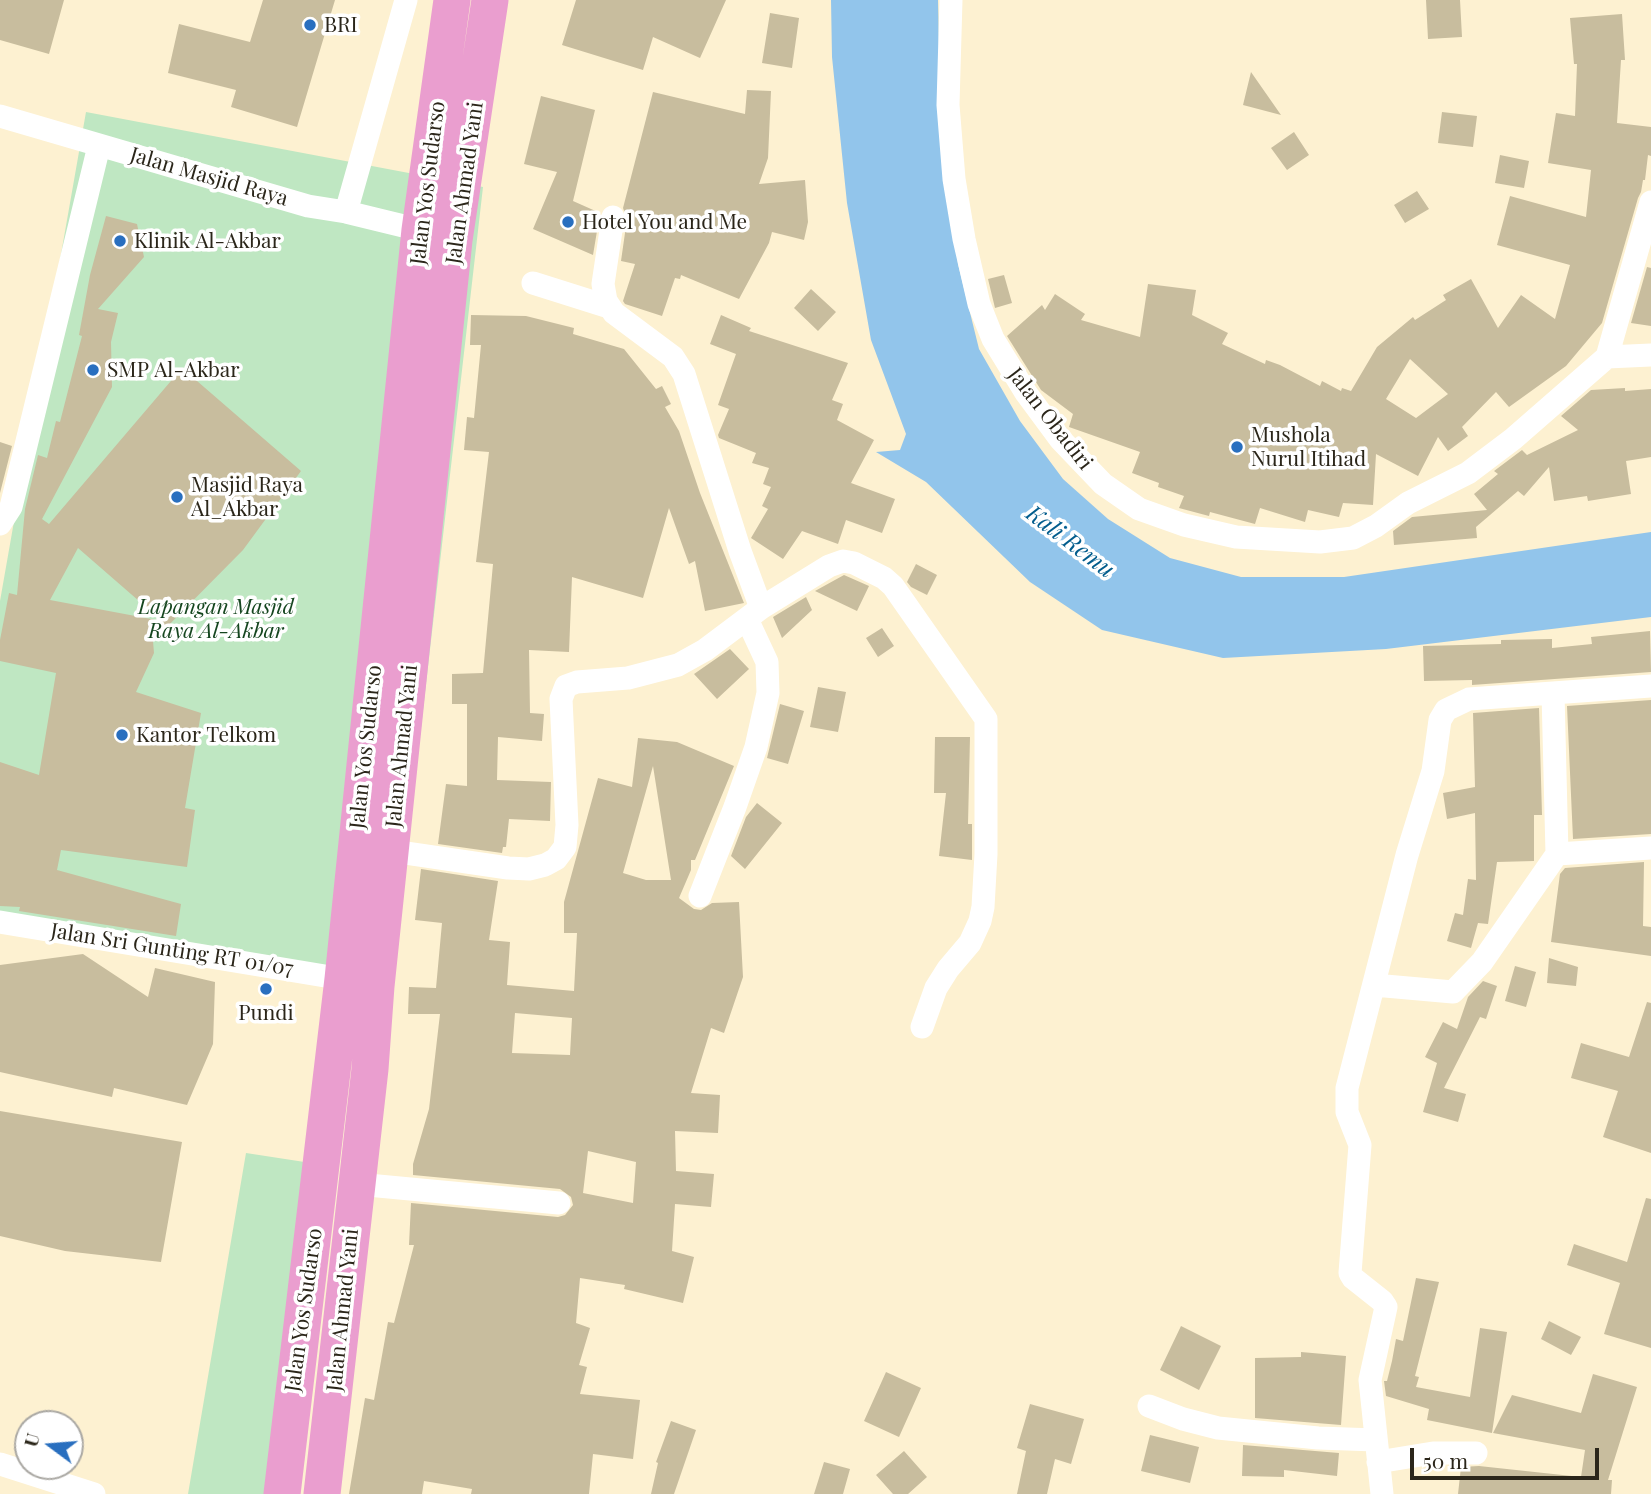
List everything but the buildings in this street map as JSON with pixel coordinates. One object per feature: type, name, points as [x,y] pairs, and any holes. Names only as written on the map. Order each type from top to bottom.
[{"type":"highway","name":"Jalan Yos Sudarso","points":[[282,1494],[309,1285],[343,979],[420,230],[452,0]]},
{"type":"highway","name":"Jalan Ahmad Yani","points":[[322,1494],[392,851],[454,240],[491,0]]},
{"type":"highway","points":[[293,1394],[334,1400]]},
{"type":"street","points":[[346,212],[407,0]]},
{"type":"street","name":"Jalan Obadiri","points":[[951,0],[948,105],[954,179],[979,304],[993,339],[1007,364],[1060,439],[1103,484],[1139,509],[1184,525],[1236,537],[1320,542],[1353,538],[1377,526],[1408,503],[1468,473],[1513,439],[1607,357]]},
{"type":"street","name":"Jalan Masjid Raya","points":[[0,116],[308,206],[420,230]]},
{"type":"street","points":[[0,524],[11,507],[99,146]]},
{"type":"street","points":[[1651,202],[1607,357],[1651,355]]},
{"type":"street","points":[[612,217],[603,284],[604,295],[609,307],[628,325],[665,350],[684,374],[740,551],[767,662],[768,693],[756,747],[700,896]]},
{"type":"street","points":[[533,283],[609,307]]},
{"type":"street","points":[[392,851],[508,868],[529,869],[556,859],[565,847],[567,825],[561,699],[564,689],[577,682],[628,678],[678,665],[705,650],[754,613],[829,566],[843,561],[854,563],[884,578],[893,586],[986,719],[986,853],[983,907],[970,943],[936,988],[922,1027]]},
{"type":"street","points":[[1382,1494],[1370,1380],[1385,1307],[1382,1301],[1350,1273],[1360,1145],[1347,1112],[1347,1088],[1406,855],[1433,771],[1440,720],[1446,710],[1469,699],[1651,686]]},
{"type":"street","points":[[1374,985],[1453,992],[1482,962],[1557,854],[1553,693]]},
{"type":"street","points":[[1557,854],[1651,848]]},
{"type":"street","name":"Jalan Sri Gunting RT 01/07","points":[[0,922],[343,979]]},
{"type":"street","points":[[356,1184],[559,1203]]},
{"type":"street","points":[[1149,1406],[1183,1419],[1218,1427],[1318,1438],[1377,1451],[1476,1453]]},
{"type":"street","points":[[0,1464],[94,1494]]},
{"type":"green space","name":"Lapangan Masjid Raya Al-Akbar","points":[[86,112],[483,187],[392,981],[0,929],[0,601]]},
{"type":"green space","points":[[246,1153],[337,1167],[299,1494],[188,1494]]},
{"type":"water","name":"Kali Remu","points":[[831,0],[938,0],[940,99],[958,264],[979,349],[1020,421],[1063,479],[1108,519],[1170,558],[1241,577],[1344,577],[1651,532],[1651,617],[1386,649],[1223,658],[1102,630],[1030,582],[926,482],[876,452],[900,450],[906,434],[871,340],[847,203],[832,57]]},
{"type":"place","name":"BRI","points":[[310,25]]},
{"type":"place","name":"Hotel You and Me","points":[[568,222]]},
{"type":"place","name":"Klinik Al-Akbar","points":[[120,241]]},
{"type":"place","name":"SMP Al-Akbar","points":[[93,370]]},
{"type":"place","name":"Mushola Nurul Itihad","points":[[1237,447]]},
{"type":"place","name":"Masjid Raya Al_Akbar","points":[[177,497]]},
{"type":"place","name":"Kantor Telkom","points":[[122,735]]},
{"type":"place","name":"Pundi","points":[[266,989]]}]
